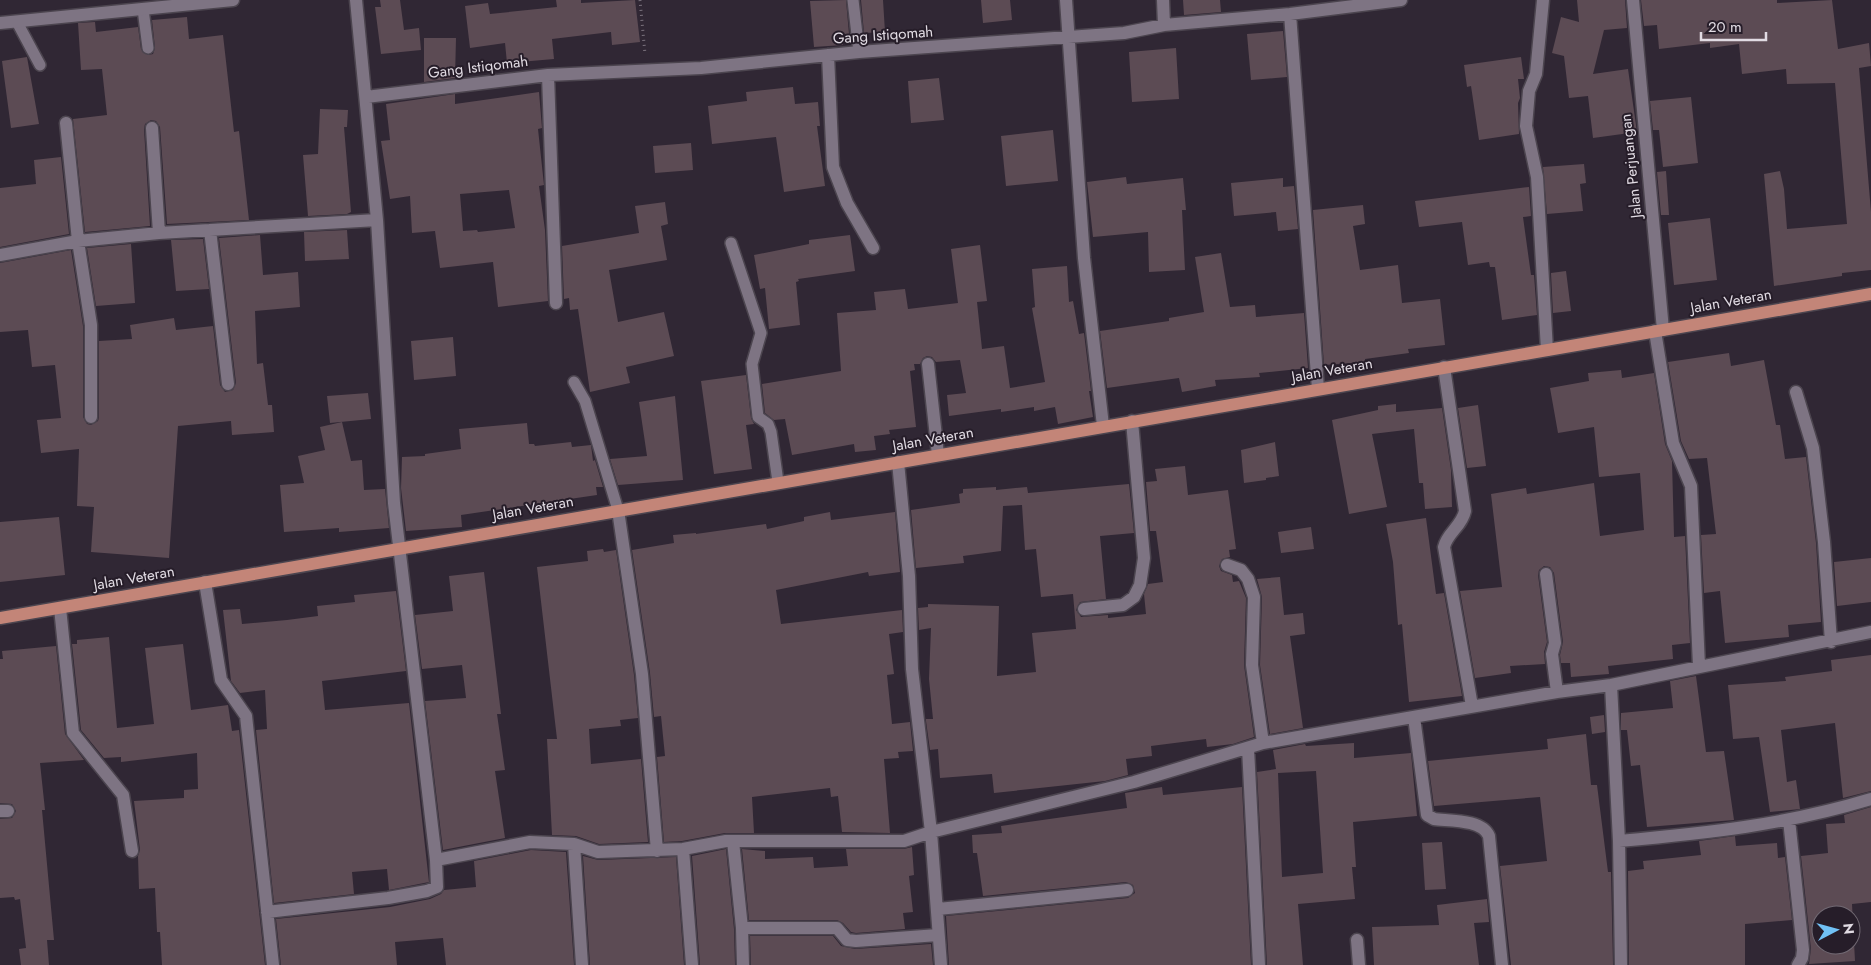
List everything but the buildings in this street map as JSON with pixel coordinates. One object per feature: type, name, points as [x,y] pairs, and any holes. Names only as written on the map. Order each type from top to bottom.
[{"type":"main road","name":"Jalan Veteran","points":[[0,618],[1871,294]]},
{"type":"street","points":[[0,23],[143,4],[233,0]]},
{"type":"street","points":[[267,912],[388,898],[427,891],[437,887],[436,860],[394,503],[377,220],[356,0]]},
{"type":"street","points":[[1066,0],[1084,258],[1103,426]]},
{"type":"street","points":[[1163,0],[1164,25]]},
{"type":"street","name":"Gang Istiqomah","points":[[366,96],[548,75],[646,69],[701,68],[859,52],[1124,33],[1164,25],[1290,14],[1401,0]]},
{"type":"street","points":[[1543,0],[1536,74],[1529,91],[1526,126],[1537,177],[1547,350]]},
{"type":"street","name":"Jalan Perjuangan","points":[[1633,0],[1659,330],[1673,443],[1690,486],[1699,666]]},
{"type":"street","points":[[1290,14],[1318,389]]},
{"type":"street","points":[[828,55],[833,167],[847,203],[873,248]]},
{"type":"street","points":[[548,75],[556,303]]},
{"type":"street","points":[[66,123],[78,241],[90,325],[92,417]]},
{"type":"street","points":[[152,128],[159,234]]},
{"type":"street","points":[[0,255],[78,241],[210,230],[377,220]]},
{"type":"street","points":[[210,230],[228,384]]},
{"type":"street","points":[[928,364],[938,455]]},
{"type":"street","points":[[1444,368],[1466,511],[1464,518],[1447,539],[1444,547],[1472,706]]},
{"type":"street","points":[[1796,392],[1813,448],[1824,542],[1830,642]]},
{"type":"street","points":[[1084,609],[1123,605],[1134,597],[1140,585],[1144,558],[1132,421]]},
{"type":"street","points":[[898,462],[909,576],[912,669],[931,832],[941,965]]},
{"type":"street","points":[[618,510],[642,674],[657,851]]},
{"type":"street","points":[[1227,565],[1241,570],[1248,579],[1254,597],[1252,665],[1263,743]]},
{"type":"street","points":[[1546,574],[1555,643],[1552,654],[1556,692]]},
{"type":"street","points":[[205,582],[221,680],[246,716],[273,965]]},
{"type":"street","points":[[60,608],[73,734],[123,795],[132,851]]},
{"type":"street","points":[[436,860],[530,842],[574,844],[598,852],[683,849],[733,841],[904,841],[931,832],[1134,782],[1263,743],[1472,706],[1611,685],[1699,666],[1830,642],[1871,632]]},
{"type":"street","points":[[1611,685],[1619,842],[1621,965]]},
{"type":"street","points":[[1414,717],[1428,815],[1434,819],[1479,826],[1487,831],[1489,836],[1502,965]]},
{"type":"street","points":[[1248,748],[1259,965]]},
{"type":"street","points":[[1619,842],[1716,833],[1789,820],[1871,799]]},
{"type":"street","points":[[1789,820],[1803,950],[1802,958],[1798,965]]},
{"type":"street","points":[[733,841],[742,928],[743,965]]},
{"type":"street","points":[[574,844],[582,965]]},
{"type":"street","points":[[683,849],[692,965]]},
{"type":"street","points":[[938,909],[1127,890]]},
{"type":"street","points":[[742,928],[838,928],[847,940],[856,941],[938,935]]},
{"type":"street","points":[[1357,940],[1359,965]]},
{"type":"lane","points":[[853,0],[859,52]]},
{"type":"lane","points":[[143,4],[148,48]]},
{"type":"lane","points":[[17,22],[40,65]]},
{"type":"lane","points":[[731,242],[761,333],[752,364],[752,374],[758,417],[768,424],[771,432],[778,482]]},
{"type":"lane","points":[[574,382],[585,401],[618,510]]},
{"type":"path","points":[[640,0],[646,69]]}]
